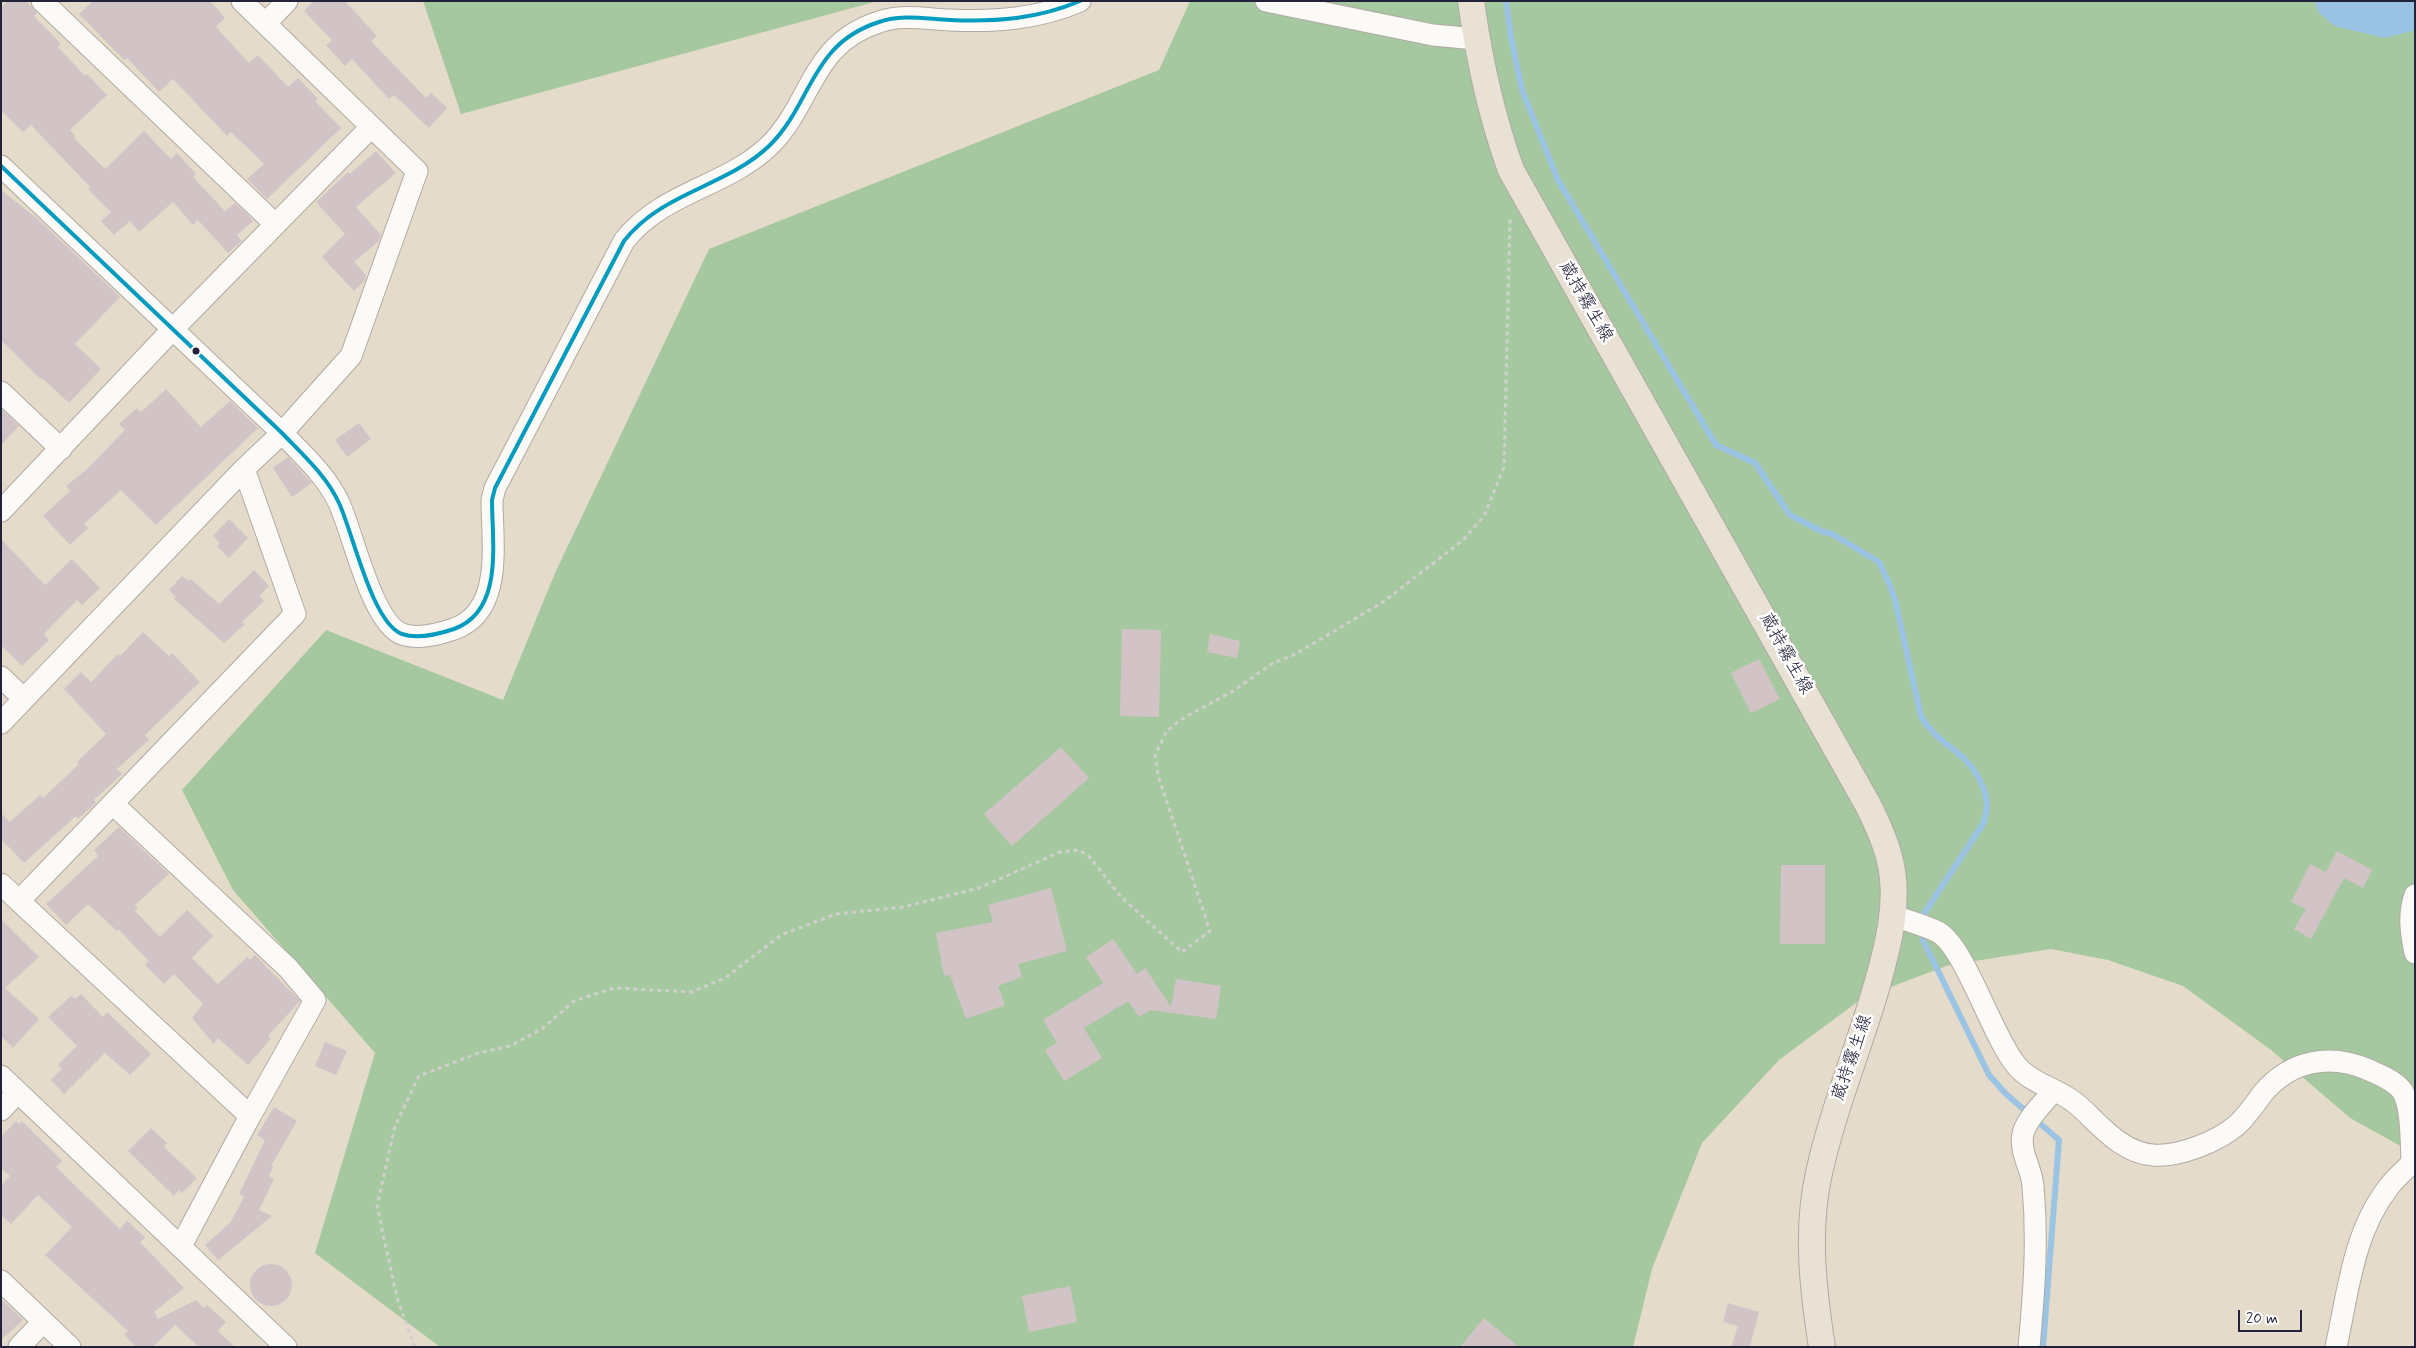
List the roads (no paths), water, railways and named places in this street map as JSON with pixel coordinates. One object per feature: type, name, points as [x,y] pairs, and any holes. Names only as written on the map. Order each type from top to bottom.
[{"type":"main road","name":"蔵持霧生線","points":[[1471,1],[1476,39],[1496,128],[1511,170],[1868,805],[1891,862],[1899,918],[1881,969],[1861,1040],[1829,1129],[1818,1176],[1812,1259],[1814,1293],[1822,1347]]},
{"type":"street","points":[[42,1],[274,224]]},
{"type":"street","points":[[1,723],[244,469],[282,432],[351,356],[417,171],[242,1]]},
{"type":"street","points":[[266,23],[287,1]]},
{"type":"street","points":[[1,166],[172,330],[282,432],[330,485],[339,504],[375,603],[390,627],[402,634],[416,636],[442,632],[466,624],[483,607],[491,584],[492,500],[495,488],[624,241],[632,231],[660,207],[747,164],[760,154],[780,135],[825,58],[836,46],[863,28],[897,18],[978,21],[1022,18],[1061,9],[1080,1]]},
{"type":"street","points":[[1266,1],[1433,34],[1476,39]]},
{"type":"street","points":[[1,511],[274,224],[371,127]]},
{"type":"street","points":[[1,392],[61,449]]},
{"type":"street","points":[[19,902],[295,614],[244,469]]},
{"type":"street","points":[[1,677],[24,699]]},
{"type":"street","points":[[113,804],[288,968],[315,1000],[250,1116],[181,1246]]},
{"type":"street","points":[[1,884],[250,1116]]},
{"type":"street","points":[[2415,895],[2410,907],[2415,953]]},
{"type":"street","points":[[1899,918],[1939,932],[1956,951],[1993,1029],[2017,1067],[2026,1076],[2048,1097],[2076,1103],[2118,1142],[2130,1148],[2154,1155],[2189,1149],[2229,1131],[2248,1113],[2274,1082],[2287,1072],[2314,1060],[2332,1060],[2362,1067],[2409,1089],[2407,1108],[2412,1163],[2388,1186],[2362,1239],[2347,1288],[2336,1347]]},
{"type":"street","points":[[1,1076],[286,1347]]},
{"type":"street","points":[[1,1110],[18,1092]]},
{"type":"street","points":[[2029,1347],[2036,1262],[2033,1184],[2022,1142],[2026,1125],[2048,1097]]},
{"type":"street","points":[[1,1281],[70,1347]]},
{"type":"street","points":[[19,1347],[44,1322]]},
{"type":"waterway","points":[[1506,1],[1511,38],[1522,90],[1558,180],[1716,445],[1755,463],[1790,515],[1821,531],[1832,534],[1879,562],[1895,600],[1921,716],[1936,735],[1969,764],[1977,774],[1983,787],[1987,806],[1983,824],[1921,918],[1923,940],[1989,1075],[2006,1094],[2059,1140],[2043,1347]]},
{"type":"waterway","points":[[2335,1],[2344,5],[2343,8],[2385,18],[2415,10]]}]
